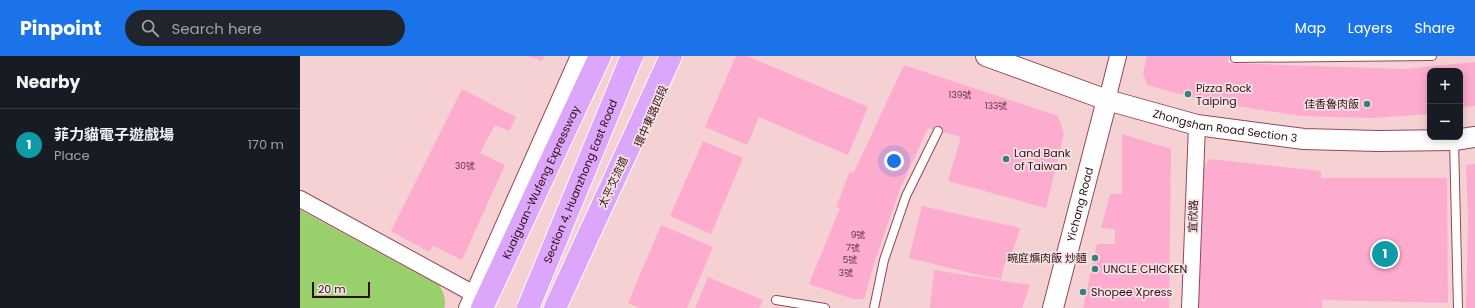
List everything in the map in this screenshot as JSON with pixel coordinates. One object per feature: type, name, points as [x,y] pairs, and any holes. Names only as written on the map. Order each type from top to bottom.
[{"type":"highway","name":"Kuaiguan-Wufeng Expressway","points":[[475,303],[600,56]]},
{"type":"highway","points":[[528,308],[632,56]]},
{"type":"highway","name":"太平交流道","points":[[555,308],[671,56]]},
{"type":"street","points":[[300,199],[475,303],[579,56]]},
{"type":"street","name":"Section 4, Huanzhong East Road","points":[[523,308],[639,56]]},
{"type":"street","name":"環中東路四段","points":[[564,308],[678,56]]},
{"type":"street","name":"Zhongshan Road Section 3","points":[[986,56],[1107,100],[1197,125],[1304,139],[1378,141],[1454,140]]},
{"type":"street","points":[[1107,100],[1118,56]]},
{"type":"street","name":"Yichang Road","points":[[1052,308],[1107,100]]},
{"type":"street","name":"宜欣路","points":[[1190,308],[1197,125]]},
{"type":"street","name":"Zhongshan Road Section 3","points":[[1463,139],[1475,137]]},
{"type":"lane","points":[[1235,58],[1432,56]]},
{"type":"lane","points":[[874,308],[884,260],[906,196],[938,131]]},
{"type":"lane","points":[[1454,140],[1458,308]]},
{"type":"lane","points":[[776,300],[825,308]]},
{"type":"green space","points":[[300,210],[439,285],[445,299],[444,308],[300,308]]},
{"type":"building","points":[[528,56],[544,56],[542,61]]},
{"type":"building","points":[[736,56],[747,56],[868,107],[848,155],[759,117],[747,145],[705,127]]},
{"type":"building","points":[[1147,56],[1229,56],[1228,63],[1405,69],[1475,62],[1475,106],[1463,107],[1463,68],[1427,68],[1427,114],[1373,118],[1301,116],[1198,99],[1147,85],[1143,73]]},
{"type":"building","points":[[904,65],[1058,116],[1064,133],[1046,208],[948,181],[961,137],[928,128],[900,189],[875,261],[864,299],[853,299],[809,284],[840,208],[836,207],[850,171],[853,174]]},
{"type":"building","points":[[462,89],[516,117],[509,131],[495,125],[480,153],[505,165],[462,260],[433,246],[429,252],[391,231]]},
{"type":"building","points":[[1122,134],[1171,149],[1169,308],[1083,308],[1097,244],[1115,244],[1115,229],[1101,228],[1110,194],[1122,194]]},
{"type":"building","points":[[703,141],[743,158],[711,234],[670,216]]},
{"type":"building","points":[[1211,159],[1321,171],[1321,178],[1447,178],[1448,303],[1322,300],[1322,308],[1198,308],[1201,188],[1198,171]]},
{"type":"building","points":[[1475,164],[1475,308],[1466,308],[1468,218],[1466,165]]},
{"type":"building","points":[[922,206],[1020,228],[1009,263],[1005,262],[1001,279],[909,258]]},
{"type":"building","points":[[661,225],[713,247],[687,308],[640,308],[628,303]]},
{"type":"building","points":[[934,270],[1030,285],[1022,308],[930,308]]},
{"type":"building","points":[[708,277],[763,300],[759,308],[695,308]]},
{"type":"place","name":"Pizza Rock Taiping","points":[[1188,94]]},
{"type":"place","name":"佳香魯肉飯","points":[[1367,104]]},
{"type":"place","name":"Land Bank of Taiwan","points":[[1006,159]]},
{"type":"place","name":"菲力貓電子遊戲場","points":[[1385,254]]},
{"type":"place","name":"畹庭爌肉飯 炒麵","points":[[1095,258]]},
{"type":"place","name":"UNCLE CHICKEN","points":[[1095,269]]},
{"type":"place","name":"Shopee Xpress","points":[[1083,292]]}]
